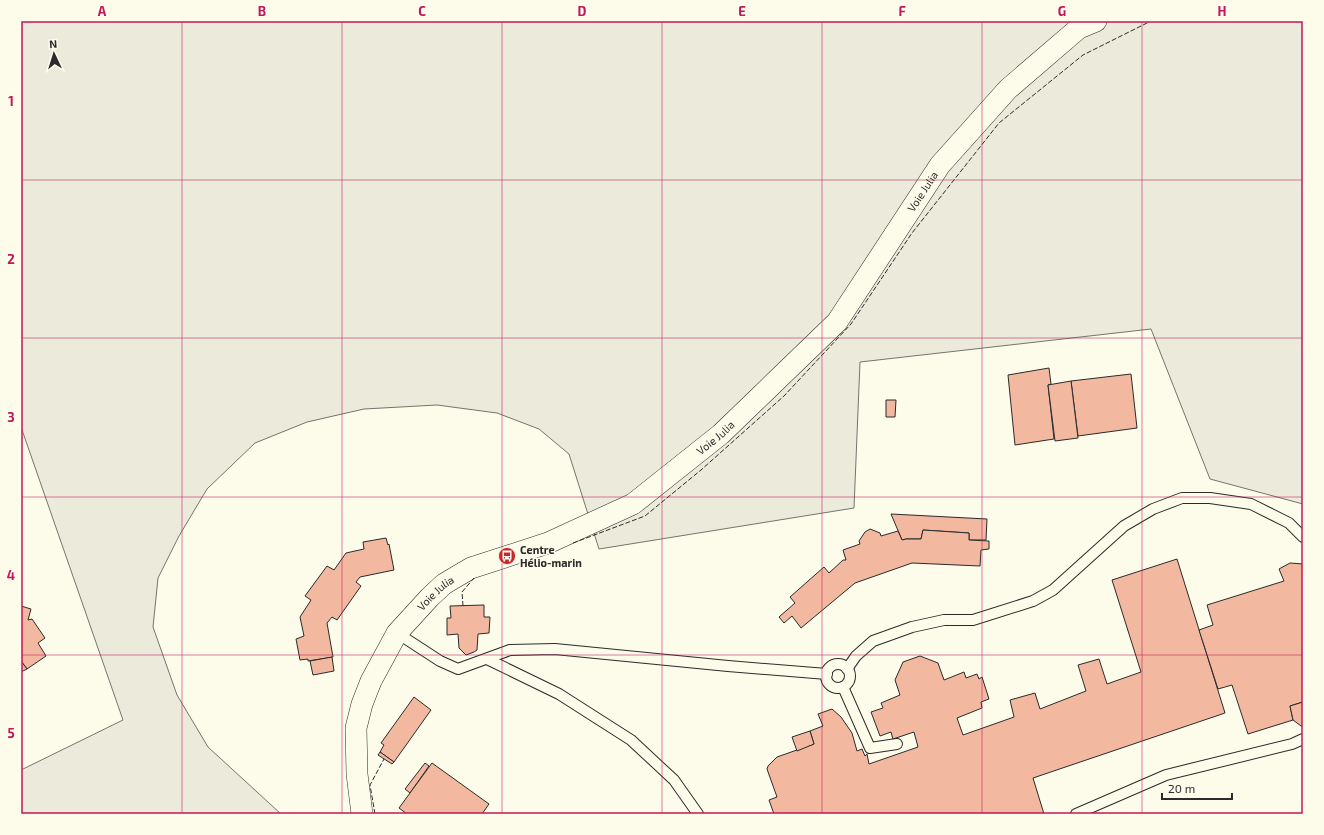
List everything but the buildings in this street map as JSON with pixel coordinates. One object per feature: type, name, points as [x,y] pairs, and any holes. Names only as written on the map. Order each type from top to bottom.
[{"type":"street","name":"Voie Julia","points":[[362,814],[357,774],[356,728],[362,704],[371,681],[397,633],[430,597],[444,584],[471,568],[548,543],[633,504],[721,434],[837,322],[940,165],[1008,89],[1079,28],[1096,21]]},
{"type":"lane","points":[[847,669],[856,656],[873,641],[912,627],[944,620],[973,620],[1033,601],[1053,590],[1124,526],[1152,509],[1182,498],[1210,498],[1251,504],[1289,523],[1303,536]]},
{"type":"lane","points":[[397,633],[440,661],[458,669],[510,650],[554,649],[827,674]]},
{"type":"lane","points":[[487,659],[559,694],[631,740],[674,780],[698,814]]},
{"type":"lane","points":[[836,665],[844,666],[847,669],[850,676],[848,683],[843,687],[838,688],[831,686],[826,679],[829,668],[836,665]]},
{"type":"lane","points":[[843,687],[870,748],[897,744]]},
{"type":"lane","points":[[1076,814],[1166,775],[1292,744],[1303,739]]},
{"type":"shaded area","points":[[21,21],[1303,21],[1303,504],[1210,479],[1151,329],[860,362],[854,508],[599,549],[569,454],[539,429],[497,413],[437,405],[364,409],[307,422],[255,443],[207,489],[179,536],[158,578],[153,627],[177,695],[208,747],[281,814],[21,814],[21,770],[123,720],[21,427]]},
{"type":"fence","points":[[573,543],[645,516],[701,470],[784,396],[851,324],[912,233],[999,123],[1083,55],[1151,21]]},
{"type":"fence","points":[[463,606],[462,592],[474,578]]},
{"type":"fence","points":[[375,814],[370,785],[384,759]]},
{"type":"place","name":"Centre Hélio-marin","points":[[507,556]]}]
